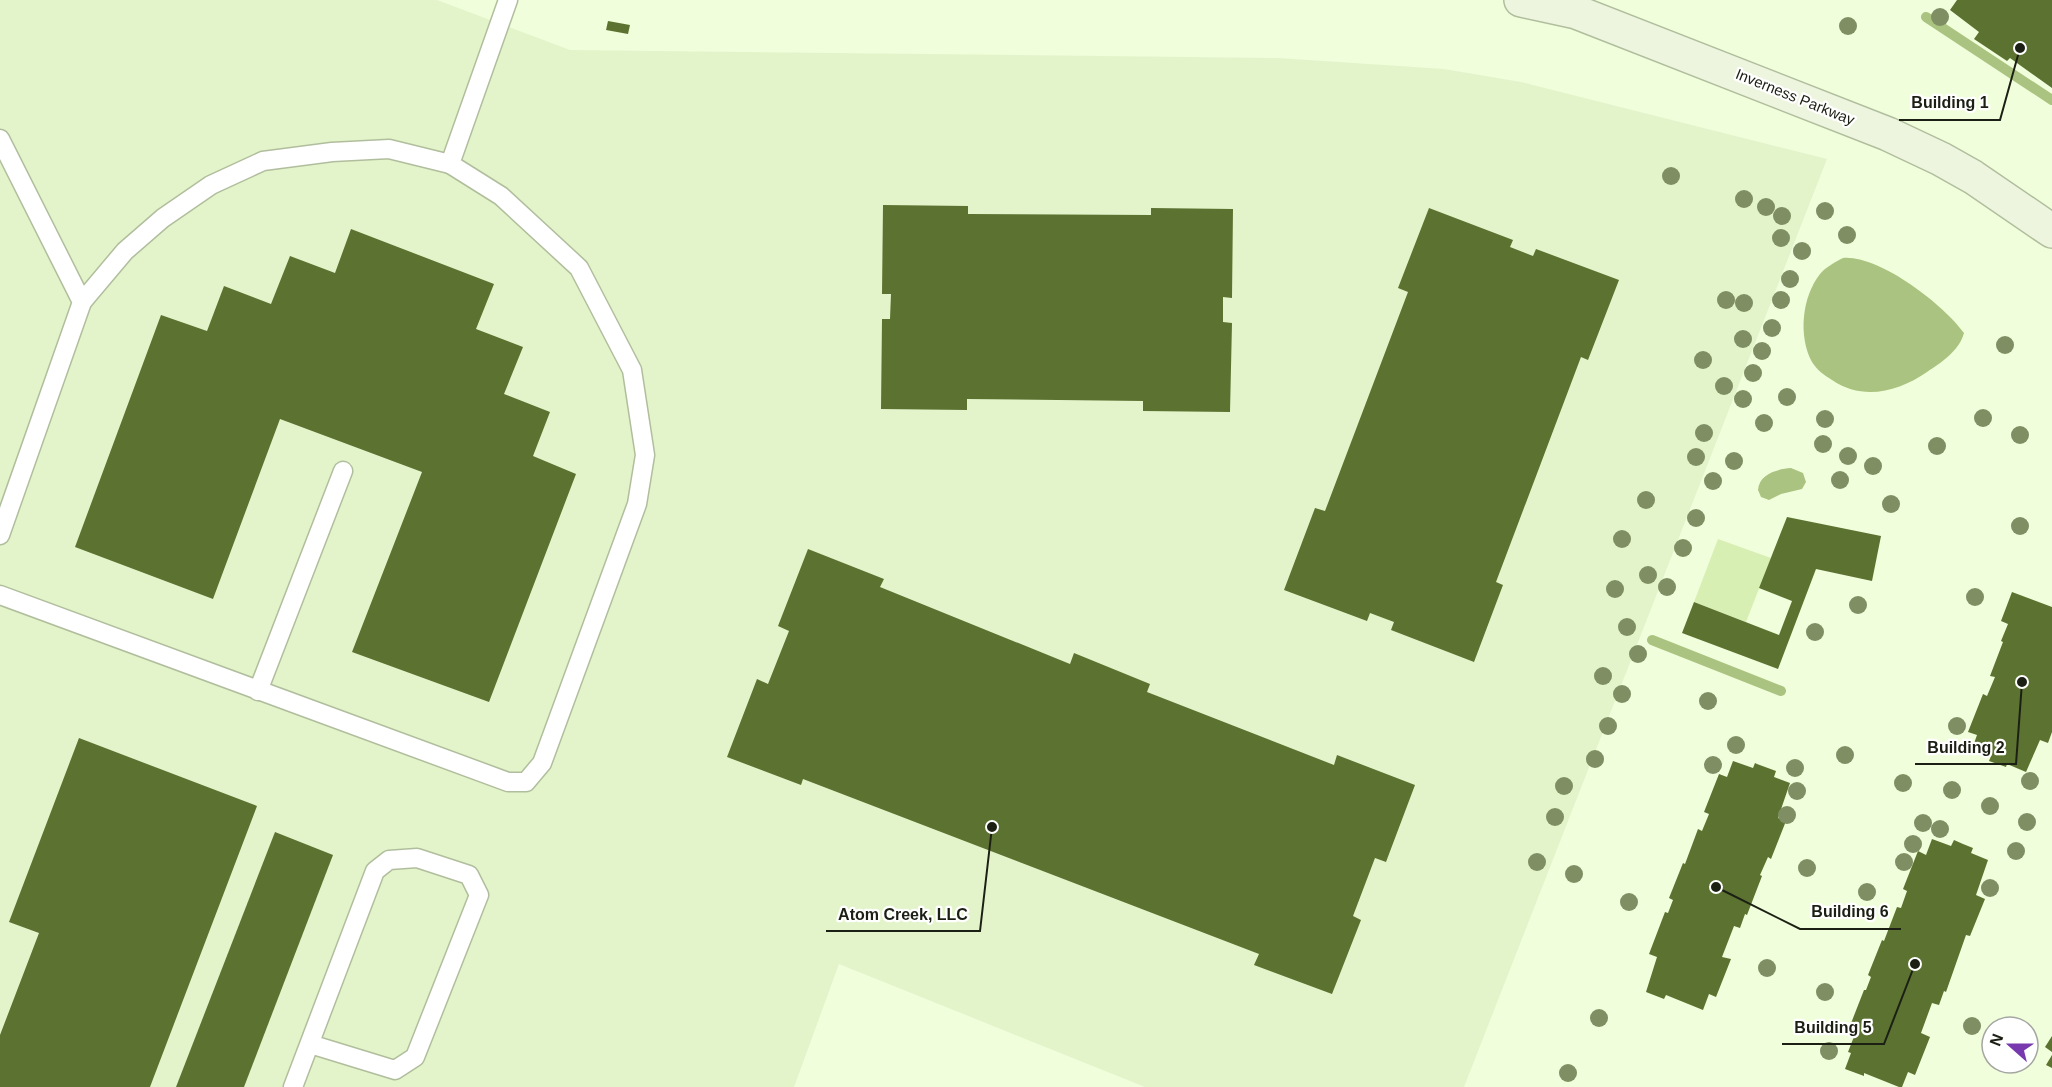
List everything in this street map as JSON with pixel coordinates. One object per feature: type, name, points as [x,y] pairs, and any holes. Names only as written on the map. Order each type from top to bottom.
[{"type":"main road","name":"Inverness Parkway","points":[[1521,0],[1576,12],[1888,134],[1973,177],[2052,231]]},
{"type":"lane","points":[[450,164],[508,0]]},
{"type":"lane","points":[[0,139],[82,302]]},
{"type":"lane","points":[[0,536],[82,302],[125,251],[163,218],[210,185],[263,160],[332,152],[389,149],[450,164],[501,196],[579,268],[632,370],[645,455],[637,504],[542,763],[526,782],[507,782],[0,595]]},
{"type":"lane","points":[[258,691],[343,471]]},
{"type":"lane","points":[[293,1087],[375,871],[389,860],[417,858],[469,875],[479,895],[415,1057],[395,1070],[310,1044]]},
{"type":"shaded area","points":[[0,0],[437,0],[570,50],[1278,58],[1444,69],[1521,82],[1827,159],[1464,1087],[1145,1087],[839,964],[794,1087],[0,1087]]},
{"type":"shaded area","points":[[1843,258],[1858,259],[1874,264],[1926,296],[1964,333],[1954,351],[1916,379],[1892,389],[1880,391],[1868,392],[1844,387],[1821,372],[1812,362],[1805,341],[1806,305],[1820,274]]},
{"type":"shaded area","points":[[1791,468],[1803,473],[1806,482],[1802,489],[1781,494],[1769,500],[1761,497],[1758,490],[1765,476],[1775,471]]},
{"type":"shaded area","points":[[1718,539],[1771,558],[1746,622],[1694,602]]},
{"type":"building","points":[[1957,0],[2052,0],[2052,88],[2010,58],[2007,61],[1974,39],[1979,32],[1950,10]]},
{"type":"building","points":[[608,21],[630,25],[628,34],[606,30]]},
{"type":"building","points":[[883,205],[968,206],[968,214],[1151,215],[1151,208],[1233,209],[1232,298],[1223,297],[1223,322],[1232,323],[1230,412],[1143,411],[1143,401],[967,399],[967,410],[881,409],[882,319],[890,319],[891,294],[882,294]]},
{"type":"building","points":[[1429,208],[1513,240],[1510,247],[1533,256],[1536,249],[1619,280],[1588,360],[1581,357],[1496,582],[1503,585],[1474,662],[1391,630],[1394,622],[1370,613],[1367,621],[1284,590],[1315,508],[1325,511],[1408,292],[1398,288]]},
{"type":"building","points":[[351,229],[494,284],[476,329],[523,347],[504,394],[550,412],[533,456],[576,474],[489,702],[352,652],[422,472],[280,419],[213,599],[75,547],[161,315],[207,331],[224,286],[271,304],[290,256],[335,273]]},
{"type":"building","points":[[1787,517],[1881,536],[1872,581],[1816,569],[1778,669],[1682,633],[1694,602],[1779,635],[1792,601],[1759,588]]},
{"type":"building","points":[[808,549],[884,579],[880,587],[1070,664],[1074,653],[1150,684],[1147,692],[1334,765],[1337,755],[1415,785],[1386,862],[1375,858],[1353,916],[1361,920],[1332,994],[1254,965],[1259,954],[803,779],[801,785],[727,757],[757,679],[768,684],[789,631],[778,626]]},
{"type":"building","points":[[2012,592],[2052,607],[2052,732],[2048,743],[2040,740],[2026,772],[2007,764],[2006,767],[1989,761],[1991,756],[1972,749],[1977,735],[1968,732],[1983,694],[1987,696],[1995,677],[1990,676],[2008,624],[2001,621]]},
{"type":"building","points":[[79,738],[257,806],[150,1087],[0,1087],[0,1035],[39,933],[9,922]]},
{"type":"building","points":[[1733,761],[1753,768],[1755,763],[1776,771],[1774,777],[1790,783],[1778,818],[1786,821],[1771,859],[1768,857],[1760,875],[1762,876],[1747,915],[1745,914],[1740,928],[1734,926],[1722,957],[1731,959],[1716,997],[1709,994],[1703,1010],[1666,995],[1664,999],[1646,992],[1657,957],[1649,954],[1665,912],[1668,913],[1673,900],[1669,898],[1683,863],[1685,864],[1698,829],[1702,831],[1709,814],[1704,812],[1719,774],[1727,777]]},
{"type":"building","points":[[275,832],[333,855],[244,1087],[176,1087]]},
{"type":"building","points":[[1932,839],[1951,846],[1954,840],[1973,848],[1971,853],[1988,860],[1976,895],[1985,899],[1970,936],[1966,935],[1946,992],[1944,991],[1939,1005],[1932,1003],[1921,1033],[1930,1037],[1915,1075],[1908,1072],[1902,1087],[1899,1087],[1864,1073],[1864,1076],[1845,1069],[1855,1034],[1848,1031],[1871,977],[1868,975],[1882,940],[1884,941],[1897,907],[1901,908],[1907,891],[1903,889],[1918,851],[1926,855]]},
{"type":"building","points":[[2052,1036],[2052,1052],[2045,1047]]},
{"type":"building","points":[[2052,1055],[2052,1068],[2046,1065]]},
{"type":"waterway","points":[[1926,17],[2052,100]]},
{"type":"waterway","points":[[1652,640],[1781,691]]},
{"type":"place","name":"Building 1","points":[[2020,48]]},
{"type":"place","name":"Building 2","points":[[2022,682]]},
{"type":"place","name":"Atom Creek, LLC","points":[[992,827]]},
{"type":"place","name":"Building 6","points":[[1716,887]]},
{"type":"place","name":"Building 5","points":[[1915,964]]}]
